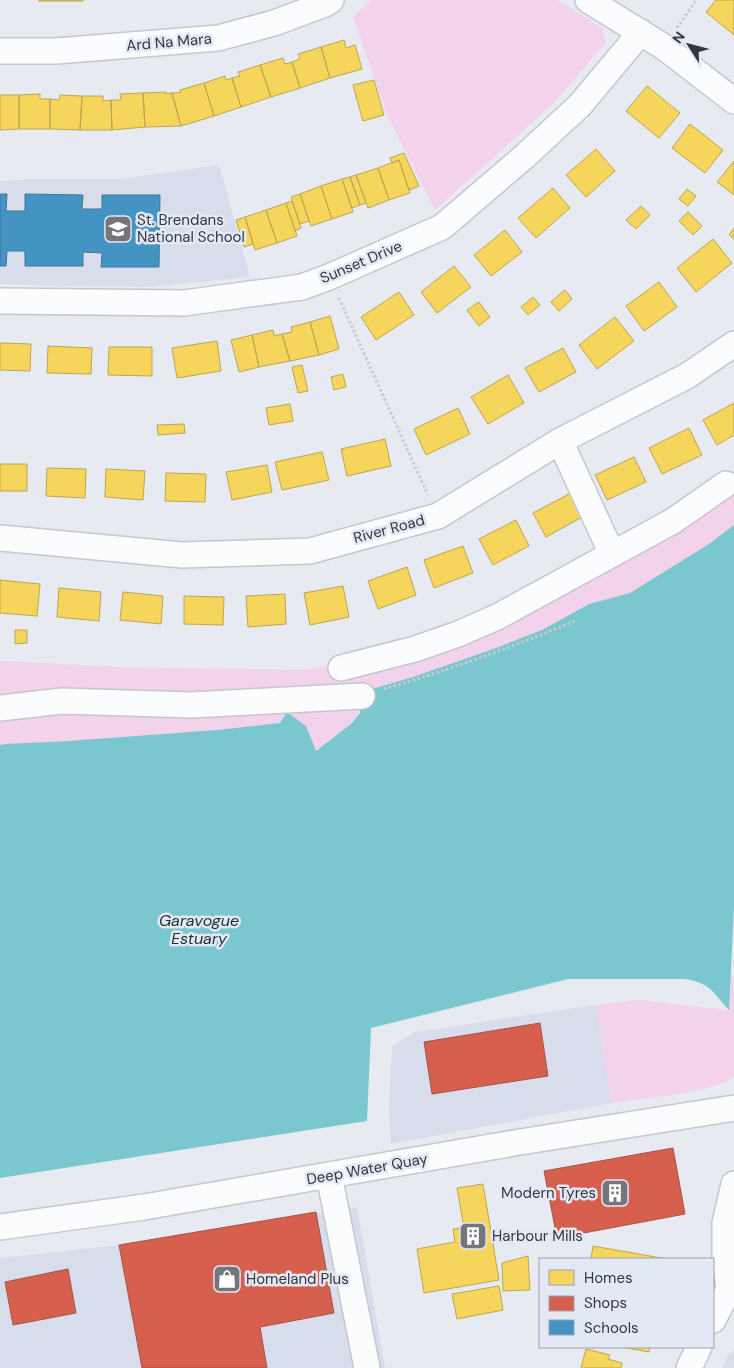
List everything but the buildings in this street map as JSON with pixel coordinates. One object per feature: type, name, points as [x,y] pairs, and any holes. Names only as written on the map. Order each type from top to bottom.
[{"type":"street","name":"Ard Na Mara","points":[[0,51],[56,51],[218,38],[274,23],[331,0]]},
{"type":"street","points":[[588,0],[664,47],[734,101]]},
{"type":"street","name":"Sunset Drive","points":[[0,301],[184,303],[302,287],[329,277],[442,226],[525,156],[580,105],[641,32]]},
{"type":"street","name":"River Road","points":[[0,538],[182,555],[310,551],[438,516],[560,441],[687,376],[734,344]]},
{"type":"street","points":[[560,441],[612,554]]},
{"type":"street","points":[[341,668],[415,649],[458,634],[497,617],[673,521],[726,484]]},
{"type":"street","points":[[0,708],[62,701],[192,705],[362,696]]},
{"type":"street","name":"Deep Water Quay","points":[[0,1227],[144,1207],[520,1142],[734,1108]]},
{"type":"street","points":[[328,1175],[367,1368]]},
{"type":"street","points":[[714,1318],[732,1290],[725,1256],[726,1223],[734,1184]]},
{"type":"street","points":[[689,1368],[699,1348]]},
{"type":"path","points":[[664,47],[696,0]]},
{"type":"path","points":[[329,277],[438,516]]},
{"type":"path","points":[[362,696],[420,679],[507,649],[575,621]]},
{"type":"shaded area","points":[[371,0],[558,0],[602,28],[606,42],[554,103],[435,210],[387,115],[353,17]]},
{"type":"shaded area","name":"St. Brendans National School","points":[[219,165],[250,277],[150,287],[0,284],[0,181],[120,179]]},
{"type":"shaded area","points":[[734,473],[734,552],[496,648],[413,677],[358,693],[360,712],[351,724],[316,751],[0,844],[0,661],[123,667],[303,670],[386,653],[495,612]]},
{"type":"shaded area","points":[[730,976],[734,977],[734,1077],[709,1088],[612,1103],[595,1005],[639,1000],[728,1010]]},
{"type":"shaded area","points":[[595,1005],[612,1103],[391,1144],[389,1109],[392,1046],[415,1032]]},
{"type":"shaded area","points":[[357,1207],[385,1368],[0,1368],[0,1258],[119,1245]]},
{"type":"shaded area","points":[[734,1350],[734,1368],[722,1368],[729,1354]]},
{"type":"water","name":"Garavogue Estuary","points":[[734,525],[734,907],[729,1010],[706,986],[685,979],[568,979],[371,1028],[367,1121],[0,1178],[0,745],[217,730],[280,723],[287,712],[306,726],[316,751],[351,724],[360,713],[358,693],[413,677],[496,648],[544,629],[589,604],[630,593],[709,544]]},
{"type":"place","name":"St. Brendans National School","points":[[118,229]]},
{"type":"place","name":"Modern Tyres","points":[[615,1193]]},
{"type":"place","name":"Harbour Mills","points":[[473,1236]]},
{"type":"place","name":"Homeland Plus","points":[[227,1279]]}]
